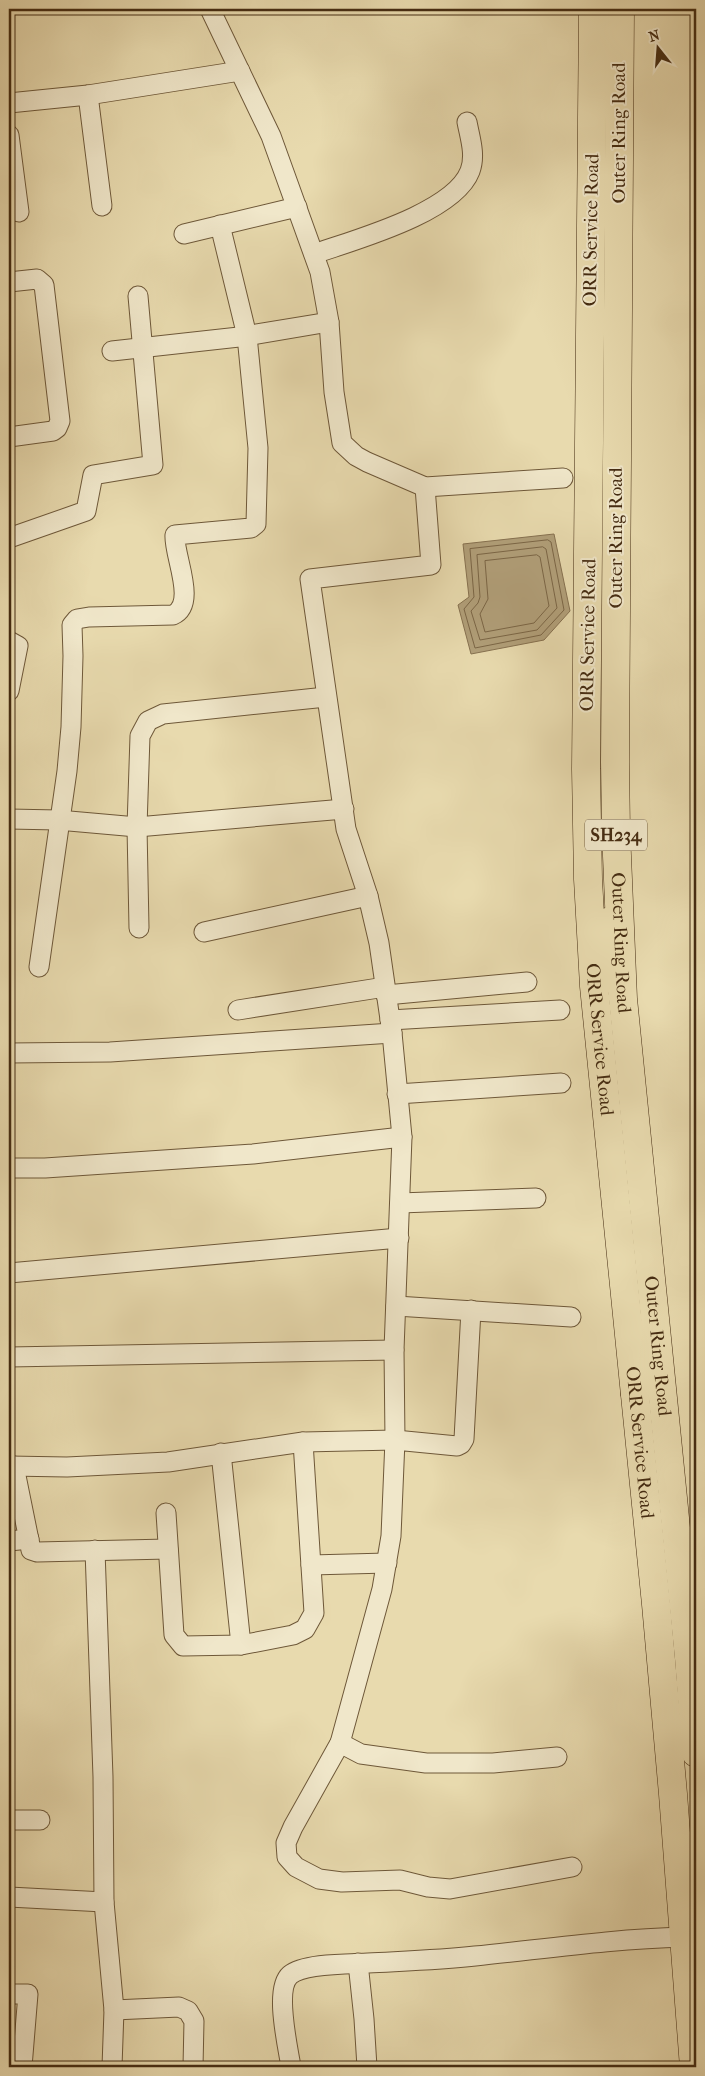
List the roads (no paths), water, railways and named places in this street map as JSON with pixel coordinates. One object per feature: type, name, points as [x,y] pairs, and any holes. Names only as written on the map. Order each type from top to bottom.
[{"type":"main road","name":"ORR Service Road","points":[[593,9],[586,769],[588,878],[595,990],[672,1785],[694,2067]]},
{"type":"main road","name":"Outer Ring Road","points":[[620,9],[615,687],[618,886],[623,999],[652,1304],[689,1658],[696,1753]]},
{"type":"main road","points":[[595,990],[618,886]]},
{"type":"main road","points":[[635,1393],[652,1304]]},
{"type":"street","points":[[210,9],[271,136],[320,272],[329,322],[334,392],[342,443],[356,456],[366,462],[425,487],[563,478]]},
{"type":"street","points":[[9,103],[88,95],[240,71]]},
{"type":"street","points":[[88,95],[102,206]]},
{"type":"street","points":[[314,254],[400,224],[434,207],[453,194],[466,180],[471,169],[473,154],[467,122]]},
{"type":"street","points":[[9,135],[19,212]]},
{"type":"street","points":[[184,234],[298,207]]},
{"type":"street","points":[[39,967],[58,820],[67,770],[71,727],[72,624],[77,619],[89,617],[174,615],[178,613],[182,608],[185,592],[175,535],[251,528],[256,524],[258,448],[247,336],[220,225]]},
{"type":"street","points":[[9,282],[37,279],[41,281],[45,290],[60,420],[58,428],[53,431],[9,437]]},
{"type":"street","points":[[9,538],[86,511],[93,475],[153,465],[141,348],[138,296]]},
{"type":"street","points":[[112,351],[247,336],[329,322]]},
{"type":"street","points":[[425,487],[431,565],[310,579],[346,828],[368,896],[379,943],[391,1026],[402,1137],[394,1350],[395,1440],[392,1536],[382,1589],[340,1743],[293,1827],[286,1844],[287,1857],[296,1867],[319,1879],[342,1882],[400,1880],[428,1887],[450,1889],[572,1867]]},
{"type":"street","points":[[9,641],[18,646],[9,691]]},
{"type":"street","points":[[139,928],[137,827],[140,736],[148,721],[163,714],[326,697]]},
{"type":"street","points":[[9,819],[58,820],[137,827],[344,809]]},
{"type":"street","points":[[204,932],[368,896]]},
{"type":"street","points":[[238,1010],[386,991],[527,982]]},
{"type":"street","points":[[9,1053],[110,1052],[560,1010]]},
{"type":"street","points":[[397,1094],[561,1084]]},
{"type":"street","points":[[9,1168],[45,1168],[253,1154],[402,1137]]},
{"type":"street","points":[[400,1203],[536,1198]]},
{"type":"street","points":[[9,1273],[399,1238]]},
{"type":"street","points":[[396,1306],[571,1317]]},
{"type":"street","points":[[168,1549],[37,1552],[32,1550],[11,1466],[67,1467],[168,1462],[303,1442],[395,1440],[457,1446],[464,1439],[471,1310]]},
{"type":"street","points":[[9,1357],[394,1350]]},
{"type":"street","points":[[166,1513],[174,1634],[176,1640],[183,1646],[241,1645],[293,1634],[305,1629],[314,1613],[303,1442]]},
{"type":"street","points":[[221,1453],[241,1645]]},
{"type":"street","points":[[9,1541],[29,1539]]},
{"type":"street","points":[[96,1550],[103,1777],[104,1902],[114,2010],[112,2067]]},
{"type":"street","points":[[311,1565],[387,1563]]},
{"type":"street","points":[[340,1743],[361,1754],[426,1763],[494,1763],[557,1757]]},
{"type":"street","points":[[9,1820],[40,1820]]},
{"type":"street","points":[[9,1897],[104,1902]]},
{"type":"street","points":[[291,2067],[282,2000],[284,1982],[300,1969],[358,1963],[472,1956],[632,1939],[683,1937]]},
{"type":"street","points":[[358,1963],[367,2067]]},
{"type":"street","points":[[9,1994],[28,1994],[22,2067]]},
{"type":"street","points":[[114,2010],[178,2008],[188,2012],[194,2021],[192,2067]]},
{"type":"water","points":[[554,534],[570,611],[544,640],[471,654],[458,605],[469,597],[463,544]]}]
